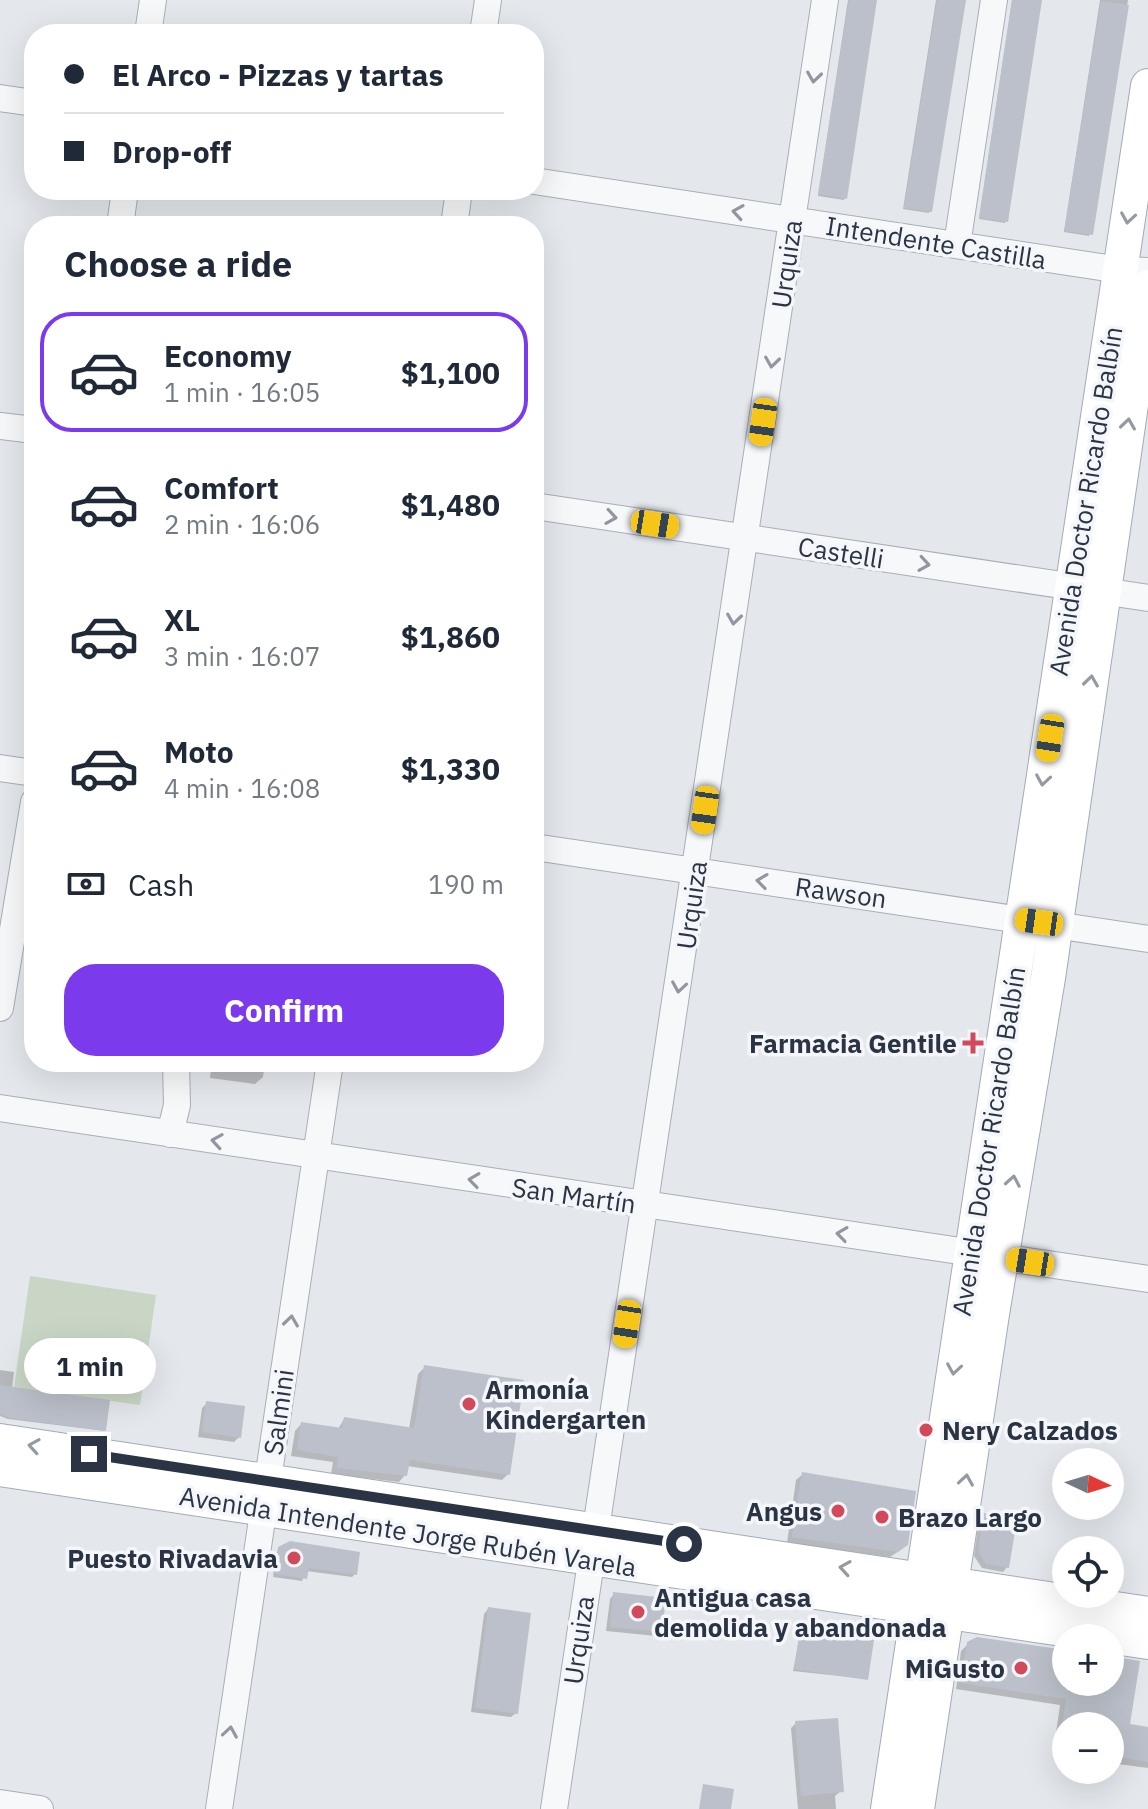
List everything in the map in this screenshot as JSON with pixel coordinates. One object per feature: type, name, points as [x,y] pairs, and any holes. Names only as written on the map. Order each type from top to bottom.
[{"type":"main road","name":"Avenida Doctor Ricardo Balbín","points":[[934,1596],[986,1256],[1022,920],[1088,589],[1139,276],[1148,86]]},
{"type":"main road","name":"Avenida Doctor Ricardo Balbín","points":[[986,1256],[1056,925],[1088,589]]},
{"type":"main road","name":"Avenida Intendente Jorge Rubén Varela","points":[[0,1441],[265,1495]]},
{"type":"main road","name":"Avenida Intendente Jorge Rubén Varela","points":[[0,1469],[265,1495],[592,1544],[934,1596],[1148,1642]]},
{"type":"main road","name":"Avenida Intendente Jorge Rubén Varela","points":[[934,1596],[1148,1614]]},
{"type":"main road","points":[[888,1809],[934,1596]]},
{"type":"main road","points":[[917,1809],[934,1596]]},
{"type":"street","points":[[149,24],[153,0]]},
{"type":"street","points":[[484,24],[488,0]]},
{"type":"street","name":"Urquiza","points":[[554,1809],[825,0]]},
{"type":"street","points":[[957,245],[994,0]]},
{"type":"street","points":[[0,98],[24,102]]},
{"type":"street","name":"Intendente Castilla","points":[[544,183],[1139,276]]},
{"type":"street","points":[[0,426],[24,429]]},
{"type":"street","name":"Castelli","points":[[544,508],[1148,598]]},
{"type":"street","points":[[0,768],[24,772]]},
{"type":"street","name":"Rawson","points":[[544,848],[1148,939]]},
{"type":"street","points":[[0,1008],[24,863]]},
{"type":"street","points":[[170,1134],[177,1105],[176,1072]]},
{"type":"street","name":"Salmini","points":[[219,1809],[329,1072]]},
{"type":"street","name":"San Martín","points":[[0,1108],[1148,1279]]},
{"type":"street","points":[[0,1803],[40,1809]]},
{"type":"green space","points":[[30,1276],[156,1295],[140,1405],[14,1387]]},
{"type":"building","points":[[849,0],[877,0],[847,199],[818,194]]},
{"type":"building","points":[[937,0],[966,0],[932,212],[904,208]]},
{"type":"building","points":[[1012,0],[1042,0],[1008,222],[979,218]]},
{"type":"building","points":[[1101,1],[1129,5],[1093,235],[1064,231]]},
{"type":"building","name":"Armonía Kindergarten","points":[[424,1365],[524,1380],[510,1475],[410,1460],[407,1476],[337,1468],[338,1457],[297,1450],[301,1422],[342,1428],[344,1417],[414,1428]]},
{"type":"building","points":[[0,1385],[110,1400],[106,1431],[0,1414]]},
{"type":"building","points":[[206,1401],[245,1406],[241,1438],[202,1432]]},
{"type":"building","points":[[802,1472],[916,1491],[908,1545],[898,1552],[792,1537]]},
{"type":"building","points":[[983,1513],[1017,1519],[1009,1568],[986,1564],[978,1551]]},
{"type":"building","points":[[290,1541],[360,1552],[357,1575],[309,1568],[307,1579],[275,1574],[278,1547]]},
{"type":"building","name":"Antigua casa demolida y abandonada","points":[[613,1592],[666,1598],[662,1632],[610,1627]]},
{"type":"building","points":[[488,1607],[531,1613],[518,1714],[475,1708]]},
{"type":"building","points":[[800,1629],[874,1640],[868,1680],[794,1669]]},
{"type":"building","points":[[977,1637],[1052,1648],[1052,1696],[1124,1696],[1124,1658],[1140,1661],[1130,1724],[1148,1727],[1148,1762],[1124,1758],[1124,1712],[1064,1712],[1066,1699],[961,1683],[967,1642]]},
{"type":"building","points":[[838,1718],[844,1792],[801,1796],[795,1721]]},
{"type":"building","points":[[703,1784],[734,1789],[731,1809],[699,1809]]},
{"type":"place","name":"Farmacia Gentile","points":[[973,1043]]},
{"type":"place","name":"Armonía Kindergarten","points":[[469,1404]]},
{"type":"place","name":"Nery Calzados","points":[[926,1430]]},
{"type":"place","name":"Angus","points":[[838,1511]]},
{"type":"place","name":"Brazo Largo","points":[[882,1517]]},
{"type":"place","name":"Puesto Rivadavia","points":[[294,1558]]},
{"type":"place","name":"Antigua casa demolida y abandonada","points":[[638,1612]]},
{"type":"place","name":"MiGusto","points":[[1021,1668]]},
{"type":"route","points":[[89,1454],[684,1544]]}]
